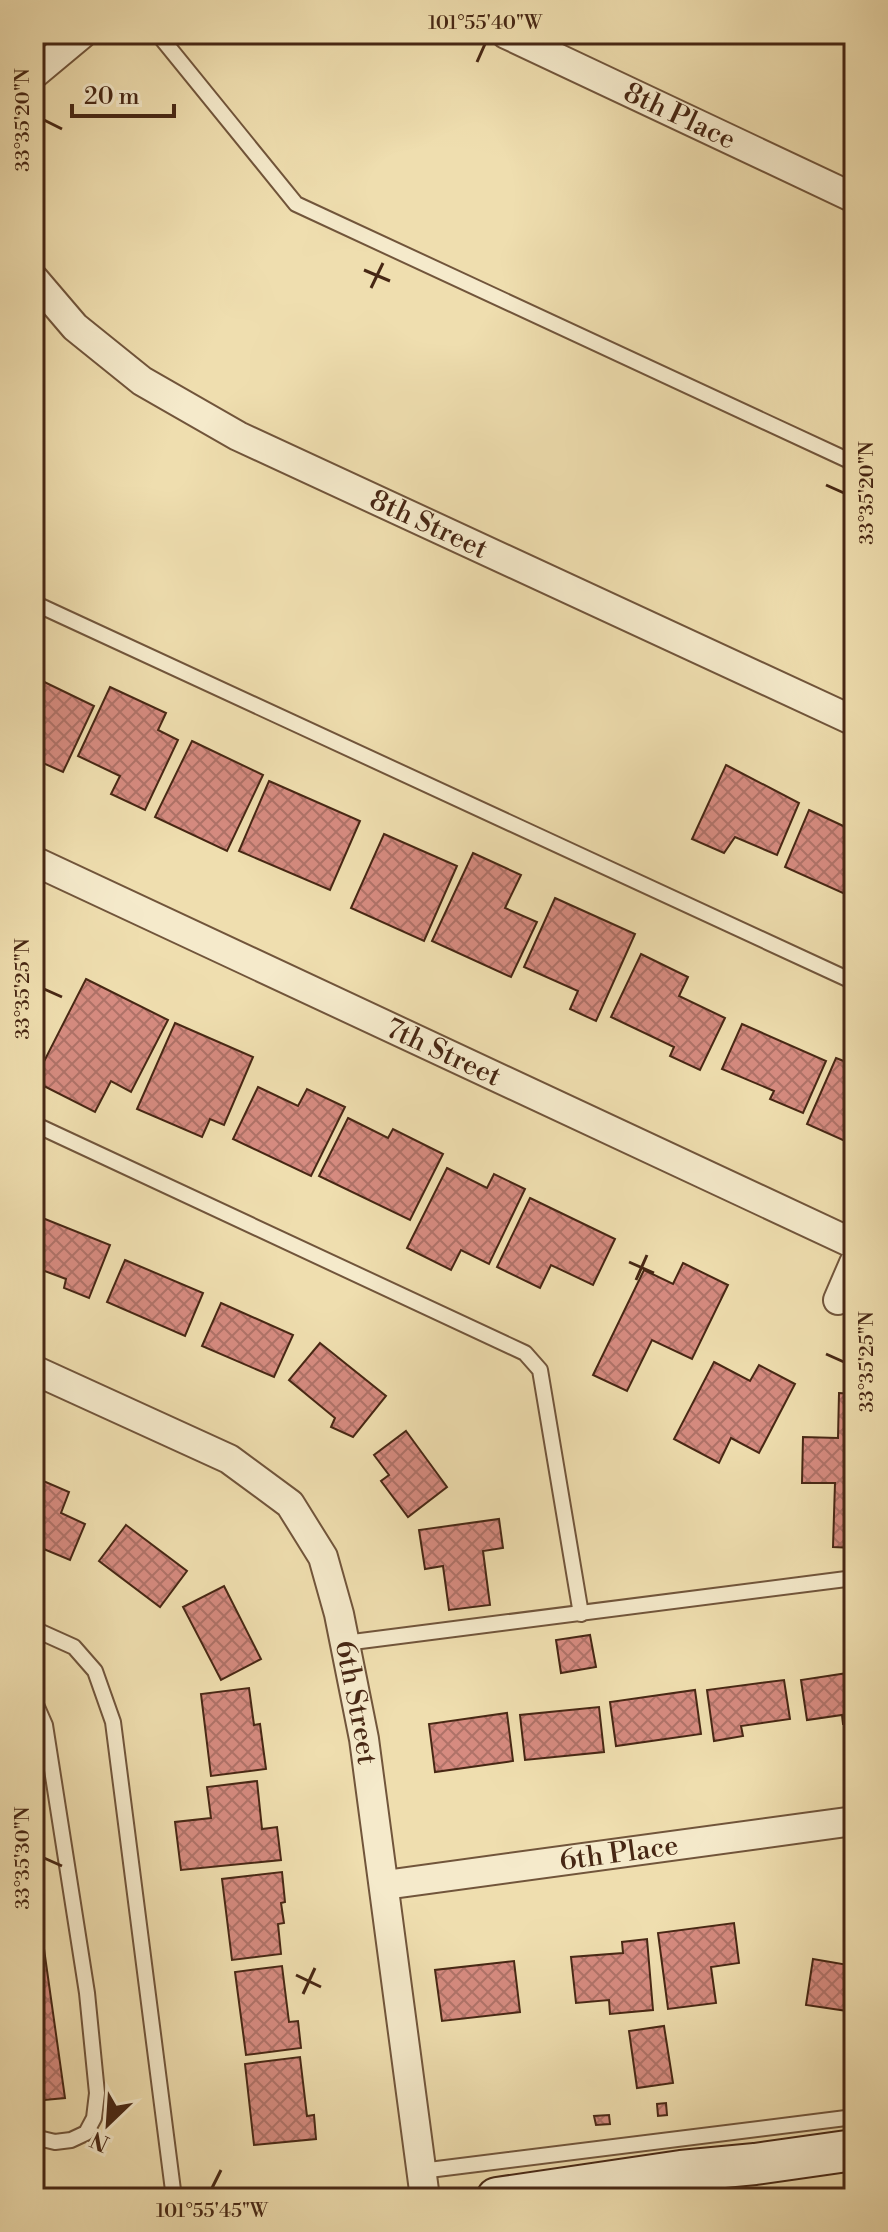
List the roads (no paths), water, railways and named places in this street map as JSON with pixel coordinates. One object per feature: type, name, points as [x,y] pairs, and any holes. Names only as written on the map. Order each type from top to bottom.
[{"type":"main road","points":[[497,2198],[854,2150]]},
{"type":"main road","points":[[625,2198],[755,2164]]},
{"type":"street","points":[[34,74],[82,34]]},
{"type":"street","name":"8th Place","points":[[506,34],[854,198]]},
{"type":"street","name":"8th Street","points":[[34,279],[75,327],[142,381],[238,436],[854,721]]},
{"type":"street","name":"7th Street","points":[[34,861],[854,1244]]},
{"type":"street","points":[[838,1300],[854,1263]]},
{"type":"street","name":"6th Street","points":[[34,1370],[229,1459],[290,1504],[323,1557],[345,1643],[364,1739],[423,2184]]},
{"type":"street","name":"6th Place","points":[[385,1885],[854,1821]]},
{"type":"lane","points":[[158,34],[296,204],[854,463]]},
{"type":"lane","points":[[34,603],[854,982]]},
{"type":"lane","points":[[34,1124],[525,1353],[540,1370],[581,1614]]},
{"type":"lane","points":[[345,1643],[854,1578]]},
{"type":"lane","points":[[34,1629],[74,1647],[95,1671],[113,1722],[174,2198]]},
{"type":"lane","points":[[34,1700],[45,1725],[87,1993],[97,2093],[94,2118],[86,2133],[71,2140],[55,2142],[34,2137]]},
{"type":"lane","points":[[423,2184],[854,2117]]}]
